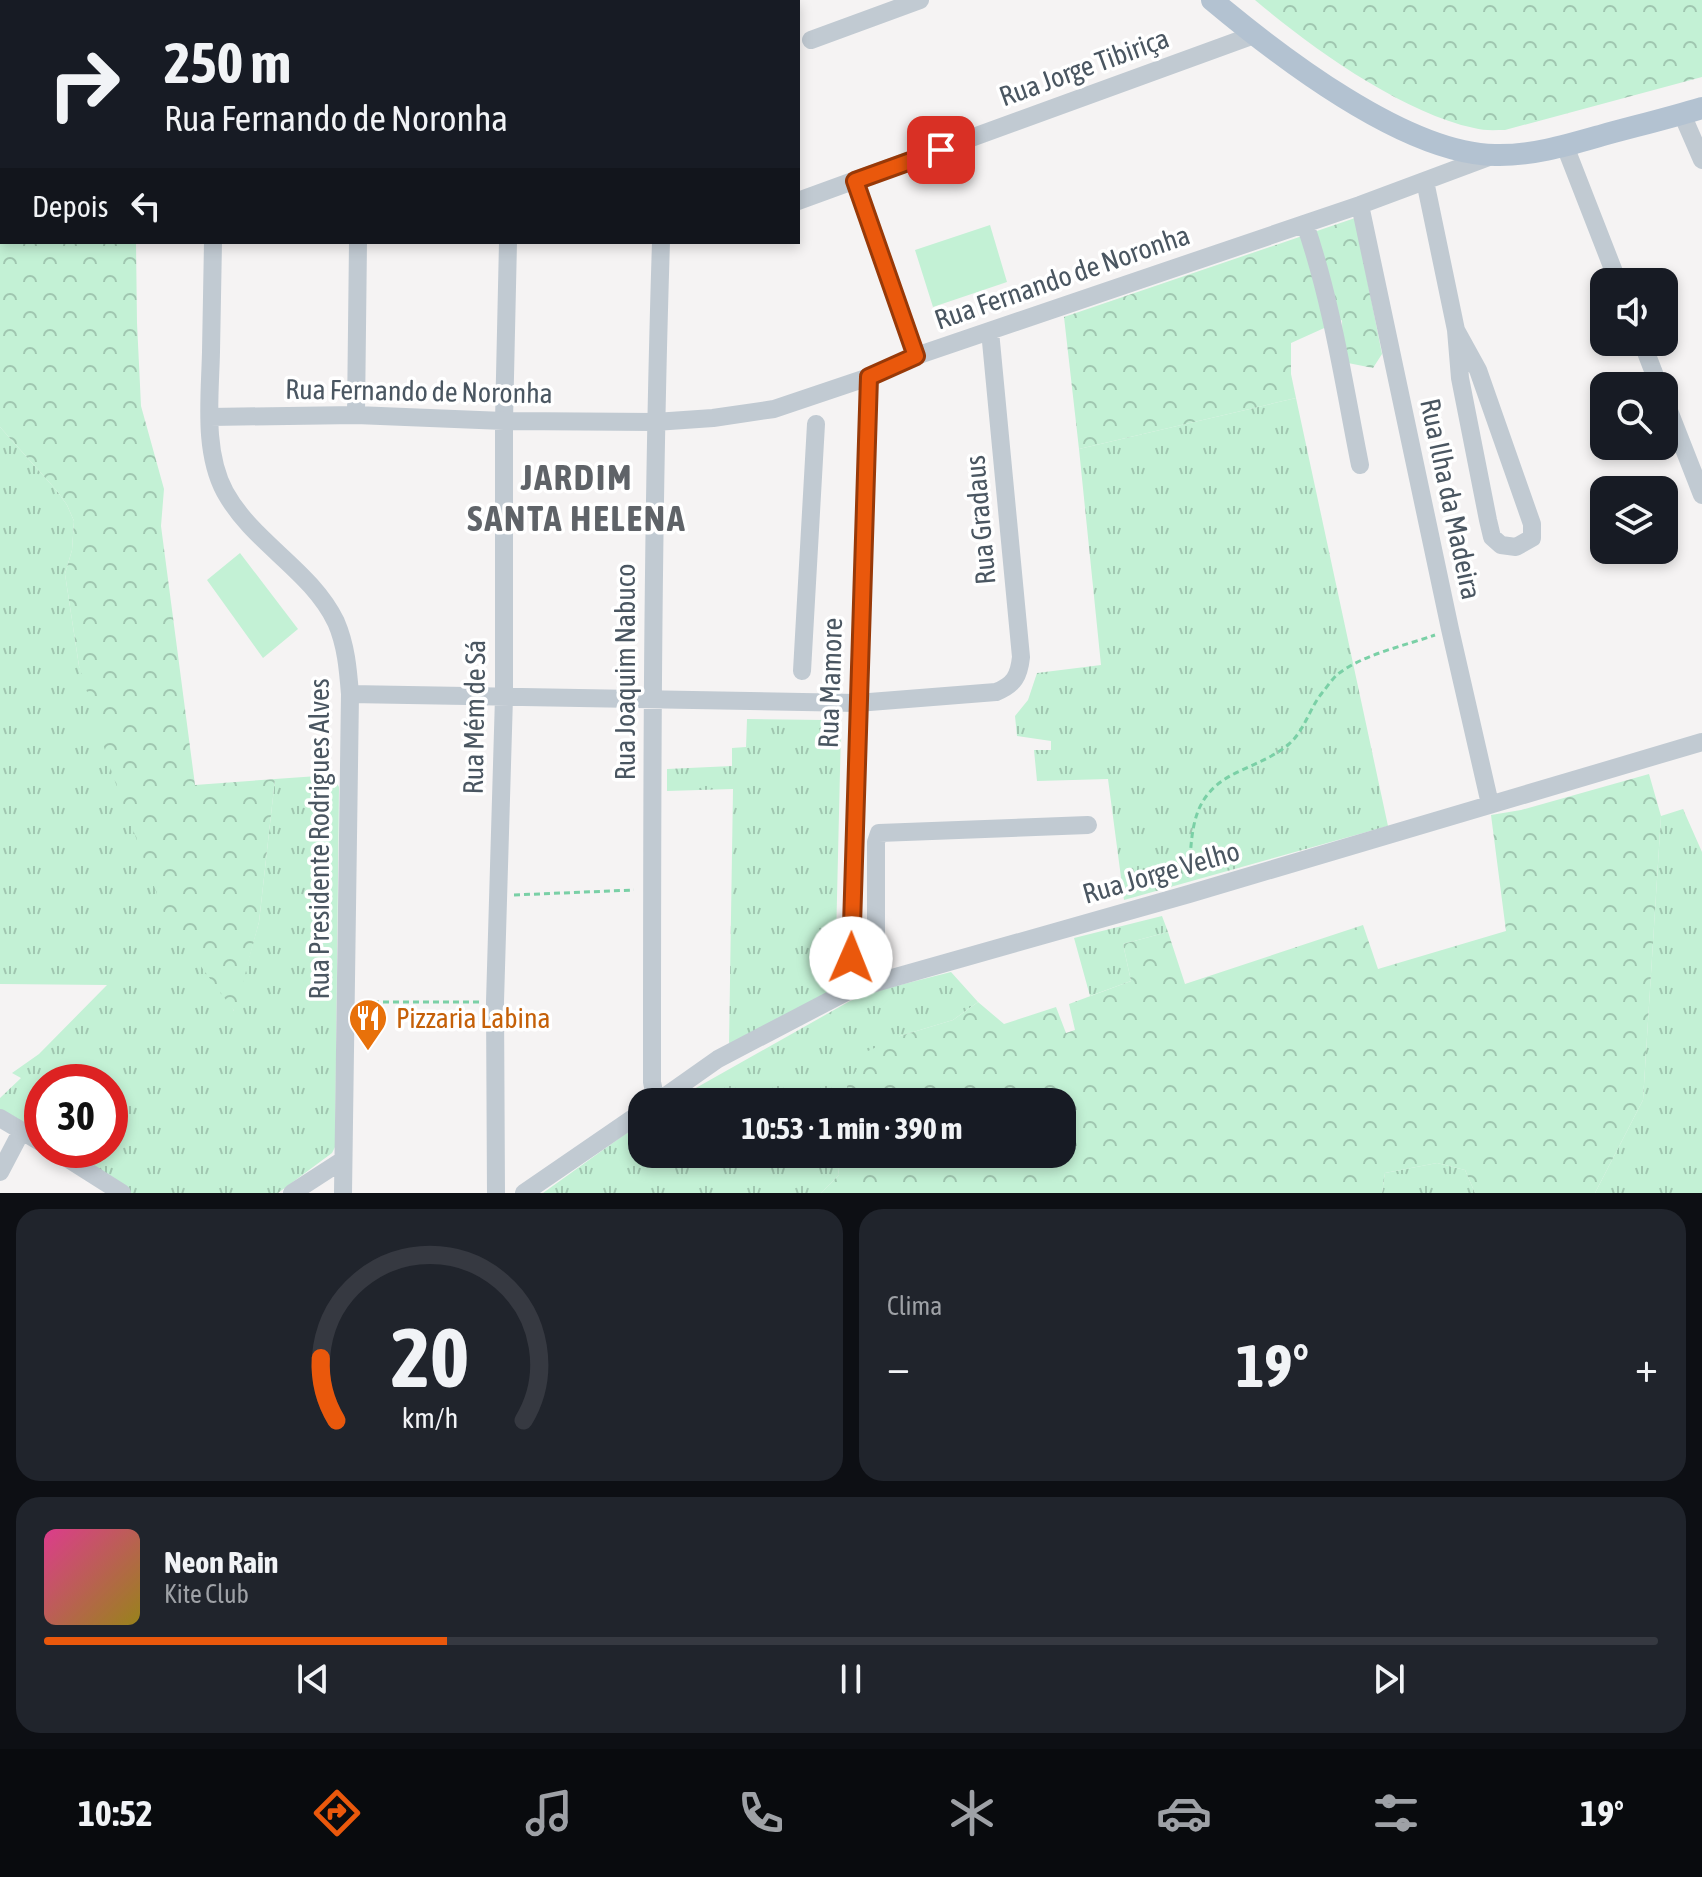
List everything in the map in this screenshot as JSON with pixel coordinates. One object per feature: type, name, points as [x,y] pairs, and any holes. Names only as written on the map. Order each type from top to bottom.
[{"type":"main road","points":[[1212,0],[1254,35],[1366,111],[1430,141],[1464,151],[1495,155],[1565,146],[1692,111]]},
{"type":"street","points":[[811,40],[920,0]]},
{"type":"street","name":"Rua Jorge Tibiriça","points":[[800,200],[1254,35]]},
{"type":"street","points":[[1692,111],[1702,160]]},
{"type":"street","points":[[1565,146],[1613,268]]},
{"type":"street","name":"Rua Fernando de Noronha","points":[[210,417],[356,415],[504,421],[655,422],[743,415],[774,409],[869,377],[916,356],[1360,205],[1495,155]]},
{"type":"street","points":[[855,181],[916,356]]},
{"type":"street","points":[[1425,181],[1456,330],[1460,378],[1492,537],[1501,545],[1516,547],[1532,538],[1532,524],[1478,370],[1456,330]]},
{"type":"street","name":"Rua Ilha da Madeira","points":[[1360,205],[1490,804]]},
{"type":"street","points":[[1305,224],[1326,298],[1360,465]]},
{"type":"street","name":"Rua Presidente Rodrigues Alves","points":[[213,244],[210,417],[215,462],[225,491],[242,516],[326,605],[337,624],[347,654],[350,694],[343,1193]]},
{"type":"street","points":[[356,415],[358,244]]},
{"type":"street","name":"Rua Mém de Sá","points":[[496,1193],[495,1002],[504,697],[504,421],[508,244]]},
{"type":"street","name":"Rua Joaquim Nabuco","points":[[653,1088],[655,422],[661,244]]},
{"type":"street","name":"Rua Gradaus","points":[[857,703],[996,692],[1015,681],[1021,657],[990,331]]},
{"type":"street","name":"Rua Mamore","points":[[850,990],[869,377]]},
{"type":"street","points":[[802,671],[816,424]]},
{"type":"street","points":[[1678,434],[1702,495]]},
{"type":"street","points":[[350,694],[857,703]]},
{"type":"street","name":"Rua Jorge Velho","points":[[676,1088],[718,1059],[850,990],[1189,894],[1702,742]]},
{"type":"street","points":[[876,982],[876,842],[879,833],[1088,825]]},
{"type":"street","points":[[0,1118],[24,1134]]},
{"type":"street","points":[[524,1193],[628,1122]]},
{"type":"street","points":[[0,1172],[21,1132]]},
{"type":"street","points":[[292,1193],[343,1160]]},
{"type":"street","points":[[82,1168],[122,1193]]},
{"type":"path","points":[[1189,894],[1192,826],[1203,797],[1221,779],[1271,757],[1290,743],[1337,675],[1358,663],[1450,629]]},
{"type":"path","points":[[498,896],[652,889]]},
{"type":"path","points":[[347,1002],[495,1002]]},
{"type":"green space","points":[[1255,0],[1702,0],[1702,77],[1505,130],[1478,129],[1417,108],[1358,76]]},
{"type":"green space","points":[[1355,218],[1382,354],[1373,368],[1343,362],[1342,320],[1291,343],[1291,374],[1296,398],[1079,449],[1064,317]]},
{"type":"green space","points":[[990,225],[1007,282],[933,307],[915,250]]},
{"type":"green space","points":[[0,244],[136,244],[141,406],[164,489],[161,526],[195,785],[275,779],[259,922],[235,1012],[167,921],[113,776],[79,666],[65,574],[72,550],[74,521],[57,491],[0,427]]},
{"type":"green space","points":[[1296,398],[1388,826],[1124,900],[1108,779],[1037,781],[1034,750],[1051,750],[1051,741],[1017,736],[1015,716],[1028,700],[1037,673],[1101,665],[1079,449]]},
{"type":"green space","points":[[0,427],[57,491],[74,521],[72,550],[65,574],[79,666],[234,1011],[259,922],[275,779],[332,775],[339,787],[335,1147],[332,1153],[278,1193],[123,1193],[83,1168],[128,1168],[128,1064],[25,1064],[39,1054],[107,985],[0,984]]},
{"type":"green space","points":[[240,553],[298,629],[263,658],[207,580]]},
{"type":"green space","points":[[747,719],[825,720],[836,723],[841,729],[836,940],[829,992],[729,1045],[733,789],[667,791],[667,769],[732,766],[732,748],[746,747]]},
{"type":"green space","points":[[1649,774],[1661,816],[1643,1100],[1595,1193],[1475,1193],[1465,1170],[1437,1163],[1385,1173],[1382,1193],[821,1193],[839,1175],[838,1168],[1076,1168],[1076,1088],[847,1088],[868,1051],[900,1036],[953,1020],[978,1002],[1004,1024],[1056,1007],[1066,1033],[1075,1030],[1069,1004],[1131,981],[1123,944],[1168,932],[1185,984],[1363,925],[1378,969],[1506,931],[1491,815],[1521,810]]},
{"type":"green space","points":[[1683,809],[1702,852],[1702,1193],[1595,1193],[1643,1100],[1661,816]]},
{"type":"green space","points":[[1162,916],[1168,932],[1123,944],[1131,981],[1090,996],[1074,938]]},
{"type":"green space","points":[[951,972],[978,1002],[953,1020],[900,1036],[847,1088],[696,1088],[850,1001]]},
{"type":"green space","points":[[24,1065],[24,1132],[0,1118],[0,1098],[21,1078],[12,1073]]},
{"type":"green space","points":[[628,1132],[628,1168],[838,1168],[839,1175],[821,1193],[543,1193]]},
{"type":"green space","points":[[1437,1163],[1465,1170],[1475,1193],[1382,1193],[1385,1173]]},
{"type":"place","name":"Pizzaria Labina","points":[[368,1052]]},
{"type":"district","name":"JARDIM SANTA HELENA","points":[[577,498]]},
{"type":"route","points":[[851,958],[869,377],[916,356],[855,181],[941,150]]}]
